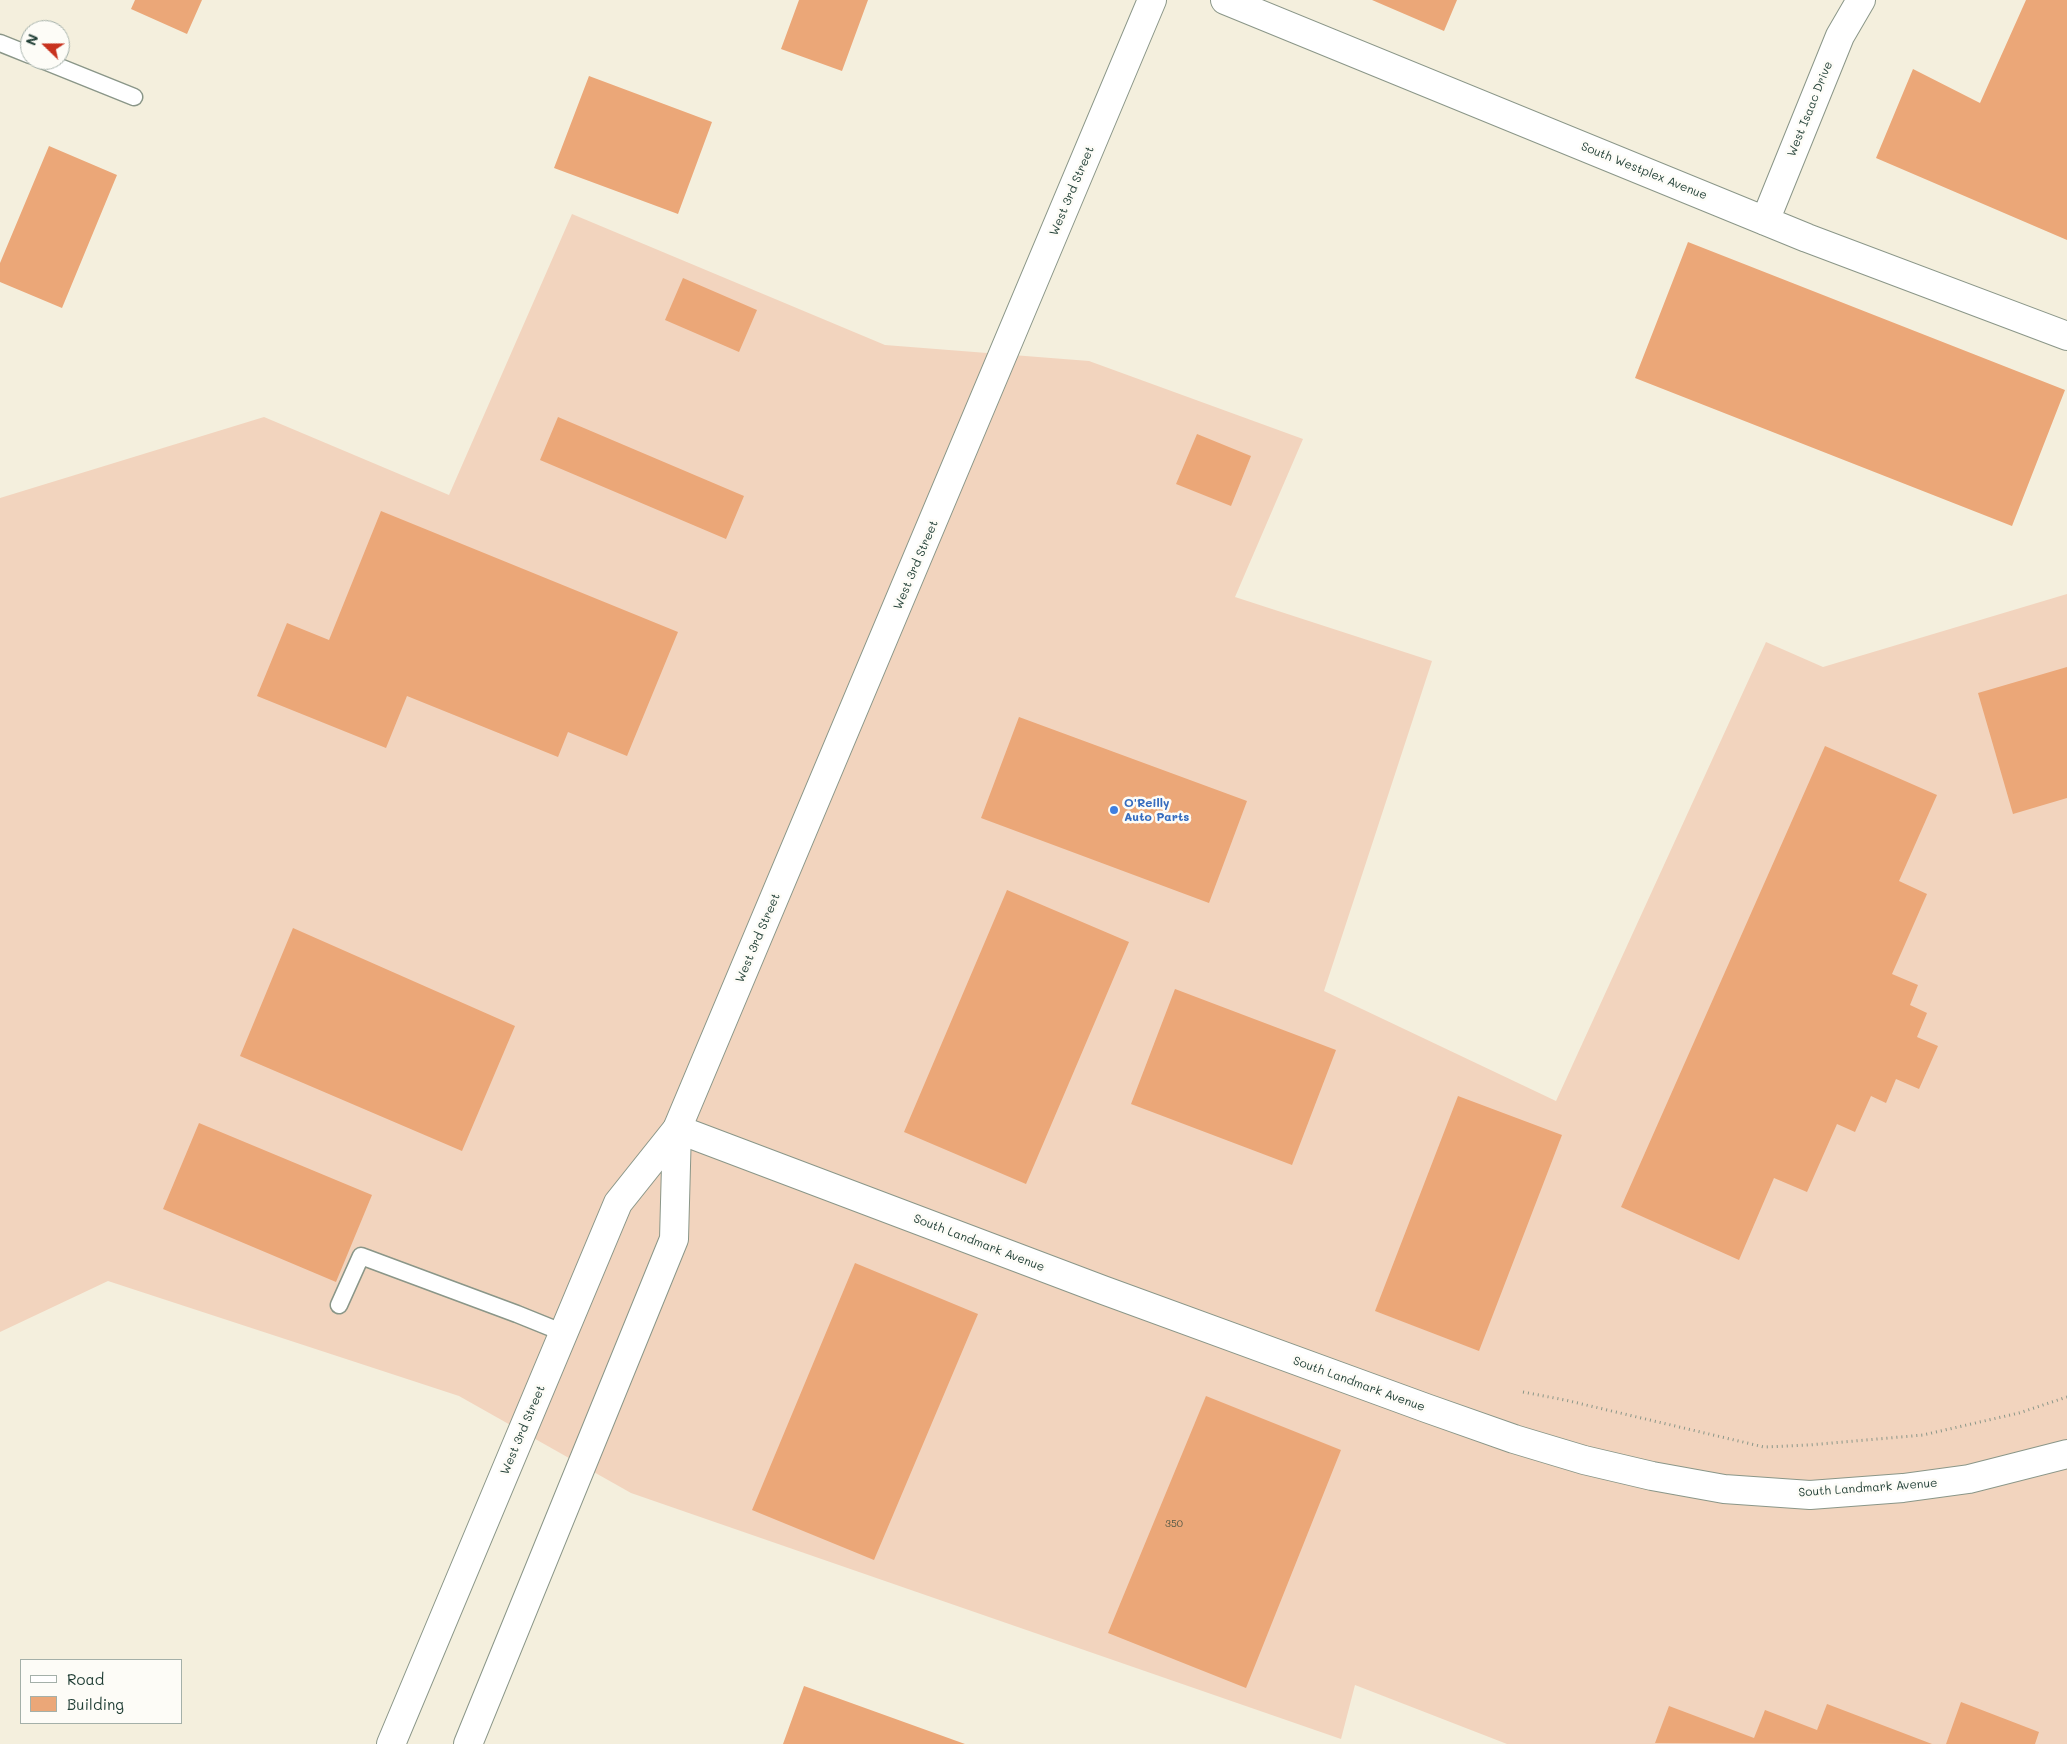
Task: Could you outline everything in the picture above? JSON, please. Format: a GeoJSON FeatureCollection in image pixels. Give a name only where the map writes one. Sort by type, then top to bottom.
{"type":"FeatureCollection","features":[{"type":"Feature","properties":{"kind":"street","name":"West 3rd Street"},"geometry":{"type":"LineString","coordinates":[[391,1744],[618,1203],[677,1128],[1152,0]]}},
{"type":"Feature","properties":{"kind":"street","name":"South Westplex Avenue"},"geometry":{"type":"LineString","coordinates":[[1224,0],[1765,220],[2067,336]]}},
{"type":"Feature","properties":{"kind":"street","name":"West Isaac Drive"},"geometry":{"type":"LineString","coordinates":[[1765,220],[1840,36],[1861,0]]}},
{"type":"Feature","properties":{"kind":"street","name":"West 3rd Street"},"geometry":{"type":"LineString","coordinates":[[468,1744],[674,1239],[677,1128]]}},
{"type":"Feature","properties":{"kind":"street","name":"South Landmark Avenue"},"geometry":{"type":"LineString","coordinates":[[677,1128],[1103,1290],[1426,1408],[1523,1442],[1584,1460],[1642,1474],[1724,1488],[1810,1495],[1903,1488],[1969,1479],[2067,1454]]}},
{"type":"Feature","properties":{"kind":"lane"},"geometry":{"type":"LineString","coordinates":[[0,43],[20,51]]}},
{"type":"Feature","properties":{"kind":"lane"},"geometry":{"type":"LineString","coordinates":[[67,70],[134,97]]}},
{"type":"Feature","properties":{"kind":"lane"},"geometry":{"type":"LineString","coordinates":[[339,1305],[361,1256],[564,1333]]}},
{"type":"Feature","properties":{"kind":"path"},"geometry":{"type":"LineString","coordinates":[[1523,1392],[1565,1400],[1764,1447],[1809,1445],[1923,1434],[2019,1413],[2067,1396]]}},
{"type":"Feature","properties":{"kind":"shaded area"},"geometry":{"type":"Polygon","coordinates":[[[572,214],[885,345],[1089,361],[1303,439],[1235,597],[1432,661],[1324,991],[1556,1101],[1766,642],[1823,667],[2067,594],[2067,1744],[1507,1744],[1355,1685],[1341,1739],[631,1493],[459,1396],[108,1281],[0,1332],[0,498],[264,417],[449,495],[572,214]]]}},
{"type":"Feature","properties":{"kind":"building"},"geometry":{"type":"Polygon","coordinates":[[[135,0],[202,0],[187,34],[131,9],[135,0]]]}},
{"type":"Feature","properties":{"kind":"building"},"geometry":{"type":"Polygon","coordinates":[[[799,0],[868,0],[842,71],[781,49],[799,0]]]}},
{"type":"Feature","properties":{"kind":"building"},"geometry":{"type":"Polygon","coordinates":[[[1372,0],[1457,0],[1444,31],[1372,0]]]}},
{"type":"Feature","properties":{"kind":"building"},"geometry":{"type":"Polygon","coordinates":[[[2026,0],[2067,0],[2067,240],[1876,158],[1913,69],[1980,103],[2026,0]]]}},
{"type":"Feature","properties":{"kind":"building"},"geometry":{"type":"Polygon","coordinates":[[[589,76],[712,122],[678,214],[554,168],[589,76]]]}},
{"type":"Feature","properties":{"kind":"building"},"geometry":{"type":"Polygon","coordinates":[[[49,146],[117,175],[62,308],[0,282],[0,263],[49,146]]]}},
{"type":"Feature","properties":{"kind":"building"},"geometry":{"type":"Polygon","coordinates":[[[1688,242],[2065,390],[2012,526],[1635,378],[1688,242]]]}},
{"type":"Feature","properties":{"kind":"building"},"geometry":{"type":"Polygon","coordinates":[[[683,278],[757,310],[739,352],[665,320],[683,278]]]}},
{"type":"Feature","properties":{"kind":"building"},"geometry":{"type":"Polygon","coordinates":[[[558,417],[744,496],[726,539],[540,460],[558,417]]]}},
{"type":"Feature","properties":{"kind":"building"},"geometry":{"type":"Polygon","coordinates":[[[1197,434],[1251,456],[1231,506],[1176,484],[1197,434]]]}},
{"type":"Feature","properties":{"kind":"building"},"geometry":{"type":"Polygon","coordinates":[[[381,511],[678,632],[627,756],[568,732],[558,757],[407,696],[386,748],[257,696],[287,623],[329,640],[381,511]]]}},
{"type":"Feature","properties":{"kind":"building"},"geometry":{"type":"Polygon","coordinates":[[[2067,667],[2067,798],[2013,814],[1978,693],[2067,667]]]}},
{"type":"Feature","properties":{"kind":"building","name":"O'Reilly Auto Parts"},"geometry":{"type":"Polygon","coordinates":[[[1019,717],[1247,801],[1209,903],[981,818],[1019,717]]]}},
{"type":"Feature","properties":{"kind":"building"},"geometry":{"type":"Polygon","coordinates":[[[1825,746],[1937,795],[1899,881],[1927,894],[1892,974],[1918,985],[1910,1005],[1927,1013],[1917,1037],[1938,1046],[1919,1089],[1896,1079],[1886,1103],[1871,1096],[1855,1132],[1837,1124],[1807,1192],[1774,1178],[1739,1260],[1621,1207],[1825,746]]]}},
{"type":"Feature","properties":{"kind":"building"},"geometry":{"type":"Polygon","coordinates":[[[1007,890],[1129,942],[1026,1184],[904,1132],[1007,890]]]}},
{"type":"Feature","properties":{"kind":"building"},"geometry":{"type":"Polygon","coordinates":[[[293,928],[515,1026],[462,1151],[240,1056],[293,928]]]}},
{"type":"Feature","properties":{"kind":"building"},"geometry":{"type":"Polygon","coordinates":[[[1175,989],[1336,1050],[1292,1165],[1131,1104],[1175,989]]]}},
{"type":"Feature","properties":{"kind":"building"},"geometry":{"type":"Polygon","coordinates":[[[1458,1096],[1562,1135],[1479,1351],[1375,1311],[1458,1096]]]}},
{"type":"Feature","properties":{"kind":"building"},"geometry":{"type":"Polygon","coordinates":[[[199,1123],[372,1195],[336,1282],[163,1209],[199,1123]]]}},
{"type":"Feature","properties":{"kind":"building"},"geometry":{"type":"Polygon","coordinates":[[[855,1263],[978,1314],[874,1560],[752,1510],[855,1263]]]}},
{"type":"Feature","properties":{"kind":"building"},"geometry":{"type":"Polygon","coordinates":[[[1206,1396],[1341,1450],[1246,1688],[1108,1633],[1206,1396]]]}},
{"type":"Feature","properties":{"kind":"building"},"geometry":{"type":"Polygon","coordinates":[[[804,1686],[965,1744],[783,1744],[804,1686]]]}},
{"type":"Feature","properties":{"kind":"building"},"geometry":{"type":"Polygon","coordinates":[[[1961,1702],[2039,1732],[2035,1744],[1946,1744],[1961,1702]]]}},
{"type":"Feature","properties":{"kind":"building"},"geometry":{"type":"Polygon","coordinates":[[[1827,1704],[1932,1744],[1655,1743],[1669,1706],[1754,1738],[1765,1710],[1817,1730],[1827,1704]]]}},
{"type":"Feature","properties":{"kind":"place","name":"O'Reilly Auto Parts"},"geometry":{"type":"Point","coordinates":[1114,810]}}]}
